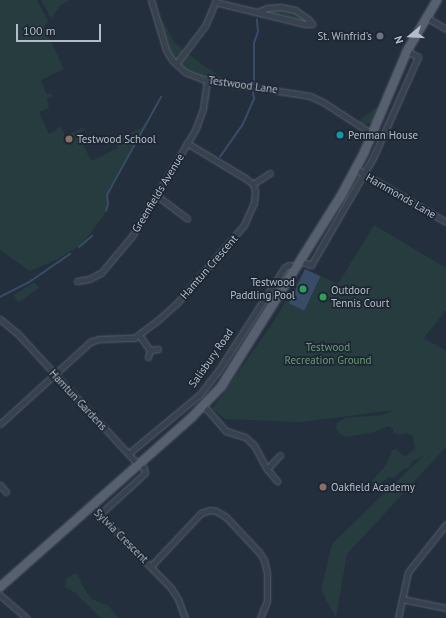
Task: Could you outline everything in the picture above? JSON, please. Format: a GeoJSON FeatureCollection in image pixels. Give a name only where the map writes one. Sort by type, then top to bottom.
{"type":"FeatureCollection","features":[{"type":"Feature","properties":{"kind":"main road","name":"Salisbury Road"},"geometry":{"type":"LineString","coordinates":[[0,587],[204,406],[230,374],[356,170],[407,51],[437,0]]}},
{"type":"Feature","properties":{"kind":"street","name":"Testwood Lane"},"geometry":{"type":"LineString","coordinates":[[151,0],[164,46],[176,64],[188,75],[207,80],[310,96],[323,102],[372,134]]}},
{"type":"Feature","properties":{"kind":"street"},"geometry":{"type":"LineString","coordinates":[[176,64],[205,26],[215,1],[257,12],[305,24],[312,24],[308,19],[295,10],[281,7],[267,8],[257,12]]}},
{"type":"Feature","properties":{"kind":"street"},"geometry":{"type":"LineString","coordinates":[[426,17],[446,29]]}},
{"type":"Feature","properties":{"kind":"street","name":"Salisbury Road"},"geometry":{"type":"LineString","coordinates":[[128,454],[200,394],[218,371],[284,268],[289,265],[311,265],[365,174],[418,57],[407,51]]}},
{"type":"Feature","properties":{"kind":"street","name":"Greenfields Avenue"},"geometry":{"type":"LineString","coordinates":[[77,281],[93,278],[104,270],[129,240],[187,143],[202,112],[207,80]]}},
{"type":"Feature","properties":{"kind":"street"},"geometry":{"type":"LineString","coordinates":[[187,143],[253,184],[270,173]]}},
{"type":"Feature","properties":{"kind":"street","name":"Hammonds Lane"},"geometry":{"type":"LineString","coordinates":[[356,170],[446,222]]}},
{"type":"Feature","properties":{"kind":"street","name":"Hamtun Crescent"},"geometry":{"type":"LineString","coordinates":[[0,424],[92,340],[103,338],[128,339],[139,335],[177,303],[244,225],[254,203],[255,189],[253,184]]}},
{"type":"Feature","properties":{"kind":"street"},"geometry":{"type":"LineString","coordinates":[[156,195],[187,218]]}},
{"type":"Feature","properties":{"kind":"street","name":"Hamtun Gardens"},"geometry":{"type":"LineString","coordinates":[[0,319],[18,334],[128,454],[139,464]]}},
{"type":"Feature","properties":{"kind":"street"},"geometry":{"type":"LineString","coordinates":[[139,335],[150,350]]}},
{"type":"Feature","properties":{"kind":"street"},"geometry":{"type":"LineString","coordinates":[[150,350],[158,349]]}},
{"type":"Feature","properties":{"kind":"street"},"geometry":{"type":"LineString","coordinates":[[148,357],[150,350]]}},
{"type":"Feature","properties":{"kind":"street"},"geometry":{"type":"LineString","coordinates":[[204,406],[226,431],[245,437],[254,445],[267,469],[277,481]]}},
{"type":"Feature","properties":{"kind":"street"},"geometry":{"type":"LineString","coordinates":[[267,469],[280,455]]}},
{"type":"Feature","properties":{"kind":"street"},"geometry":{"type":"LineString","coordinates":[[99,515],[145,474],[144,468],[139,464]]}},
{"type":"Feature","properties":{"kind":"street"},"geometry":{"type":"LineString","coordinates":[[0,485],[6,492]]}},
{"type":"Feature","properties":{"kind":"street","name":"Sylvia Crescent"},"geometry":{"type":"LineString","coordinates":[[91,506],[151,566],[174,592],[185,618]]}},
{"type":"Feature","properties":{"kind":"street","name":"Sylvia Crescent"},"geometry":{"type":"LineString","coordinates":[[151,566],[201,513],[210,510],[216,511],[226,516],[259,552],[264,560],[267,601],[260,618]]}},
{"type":"Feature","properties":{"kind":"street"},"geometry":{"type":"LineString","coordinates":[[398,618],[408,572],[446,524]]}},
{"type":"Feature","properties":{"kind":"street"},"geometry":{"type":"LineString","coordinates":[[0,595],[26,618]]}},
{"type":"Feature","properties":{"kind":"street"},"geometry":{"type":"LineString","coordinates":[[402,598],[446,608]]}},
{"type":"Feature","properties":{"kind":"green space"},"geometry":{"type":"Polygon","coordinates":[[[0,0],[37,0],[48,21],[44,27],[64,69],[41,80],[47,95],[51,93],[53,96],[47,99],[49,108],[39,112],[49,134],[61,126],[65,136],[84,127],[85,130],[78,133],[91,161],[118,148],[115,140],[141,128],[151,115],[107,194],[108,204],[104,215],[86,239],[77,247],[58,259],[30,271],[0,250],[0,0]]]}},
{"type":"Feature","properties":{"kind":"green space"},"geometry":{"type":"Polygon","coordinates":[[[41,0],[70,0],[61,5],[51,18],[41,0]]]}},
{"type":"Feature","properties":{"kind":"green space"},"geometry":{"type":"Polygon","coordinates":[[[276,8],[293,10],[306,21],[265,11],[276,8]]]}},
{"type":"Feature","properties":{"kind":"green space"},"geometry":{"type":"Polygon","coordinates":[[[161,22],[164,22],[174,42],[184,50],[177,59],[175,59],[170,51],[161,22]]]}},
{"type":"Feature","properties":{"kind":"green space"},"geometry":{"type":"Polygon","coordinates":[[[188,53],[227,81],[201,77],[185,69],[180,63],[188,53]]]}},
{"type":"Feature","properties":{"kind":"green space"},"geometry":{"type":"Polygon","coordinates":[[[377,107],[378,109],[373,122],[365,125],[359,123],[362,118],[377,107]]]}},
{"type":"Feature","properties":{"kind":"green space","name":"Testwood Recreation Ground"},"geometry":{"type":"Polygon","coordinates":[[[374,225],[446,268],[446,310],[424,338],[446,351],[446,447],[347,554],[336,618],[321,590],[332,544],[423,456],[413,461],[409,467],[403,469],[394,478],[389,477],[375,487],[372,481],[386,465],[392,450],[397,449],[404,457],[415,449],[413,436],[406,433],[399,435],[393,433],[393,428],[389,426],[374,432],[346,437],[339,433],[336,428],[337,423],[345,418],[383,415],[394,410],[301,422],[225,419],[212,409],[272,324],[305,269],[338,284],[374,225]]]}},
{"type":"Feature","properties":{"kind":"green space"},"geometry":{"type":"Polygon","coordinates":[[[34,282],[39,288],[18,303],[14,295],[34,282]]]}},
{"type":"Feature","properties":{"kind":"green space"},"geometry":{"type":"Polygon","coordinates":[[[75,573],[78,575],[85,590],[92,599],[109,606],[118,618],[101,618],[74,592],[65,587],[67,578],[75,573]]]}},
{"type":"Feature","properties":{"kind":"water","name":"Testwood Paddling Pool"},"geometry":{"type":"Polygon","coordinates":[[[305,269],[320,276],[304,311],[289,303],[305,269]]]}},
{"type":"Feature","properties":{"kind":"waterway"},"geometry":{"type":"LineString","coordinates":[[254,84],[254,43],[258,32],[257,20]]}},
{"type":"Feature","properties":{"kind":"waterway"},"geometry":{"type":"LineString","coordinates":[[220,157],[242,126],[254,99],[253,93]]}},
{"type":"Feature","properties":{"kind":"waterway"},"geometry":{"type":"LineString","coordinates":[[106,211],[108,204],[107,195],[161,97]]}},
{"type":"Feature","properties":{"kind":"waterway"},"geometry":{"type":"LineString","coordinates":[[79,247],[92,236]]}},
{"type":"Feature","properties":{"kind":"waterway"},"geometry":{"type":"LineString","coordinates":[[0,297],[28,283],[70,254]]}},
{"type":"Feature","properties":{"kind":"place","name":"St. Winfrid's"},"geometry":{"type":"Point","coordinates":[380,36]}},
{"type":"Feature","properties":{"kind":"place","name":"Penman House"},"geometry":{"type":"Point","coordinates":[340,135]}},
{"type":"Feature","properties":{"kind":"place","name":"Testwood School"},"geometry":{"type":"Point","coordinates":[69,139]}},
{"type":"Feature","properties":{"kind":"place","name":"Testwood Paddling Pool"},"geometry":{"type":"Point","coordinates":[303,289]}},
{"type":"Feature","properties":{"kind":"place","name":"Outdoor Tennis Court"},"geometry":{"type":"Point","coordinates":[323,297]}},
{"type":"Feature","properties":{"kind":"place","name":"Oakfield Academy"},"geometry":{"type":"Point","coordinates":[323,487]}}]}
